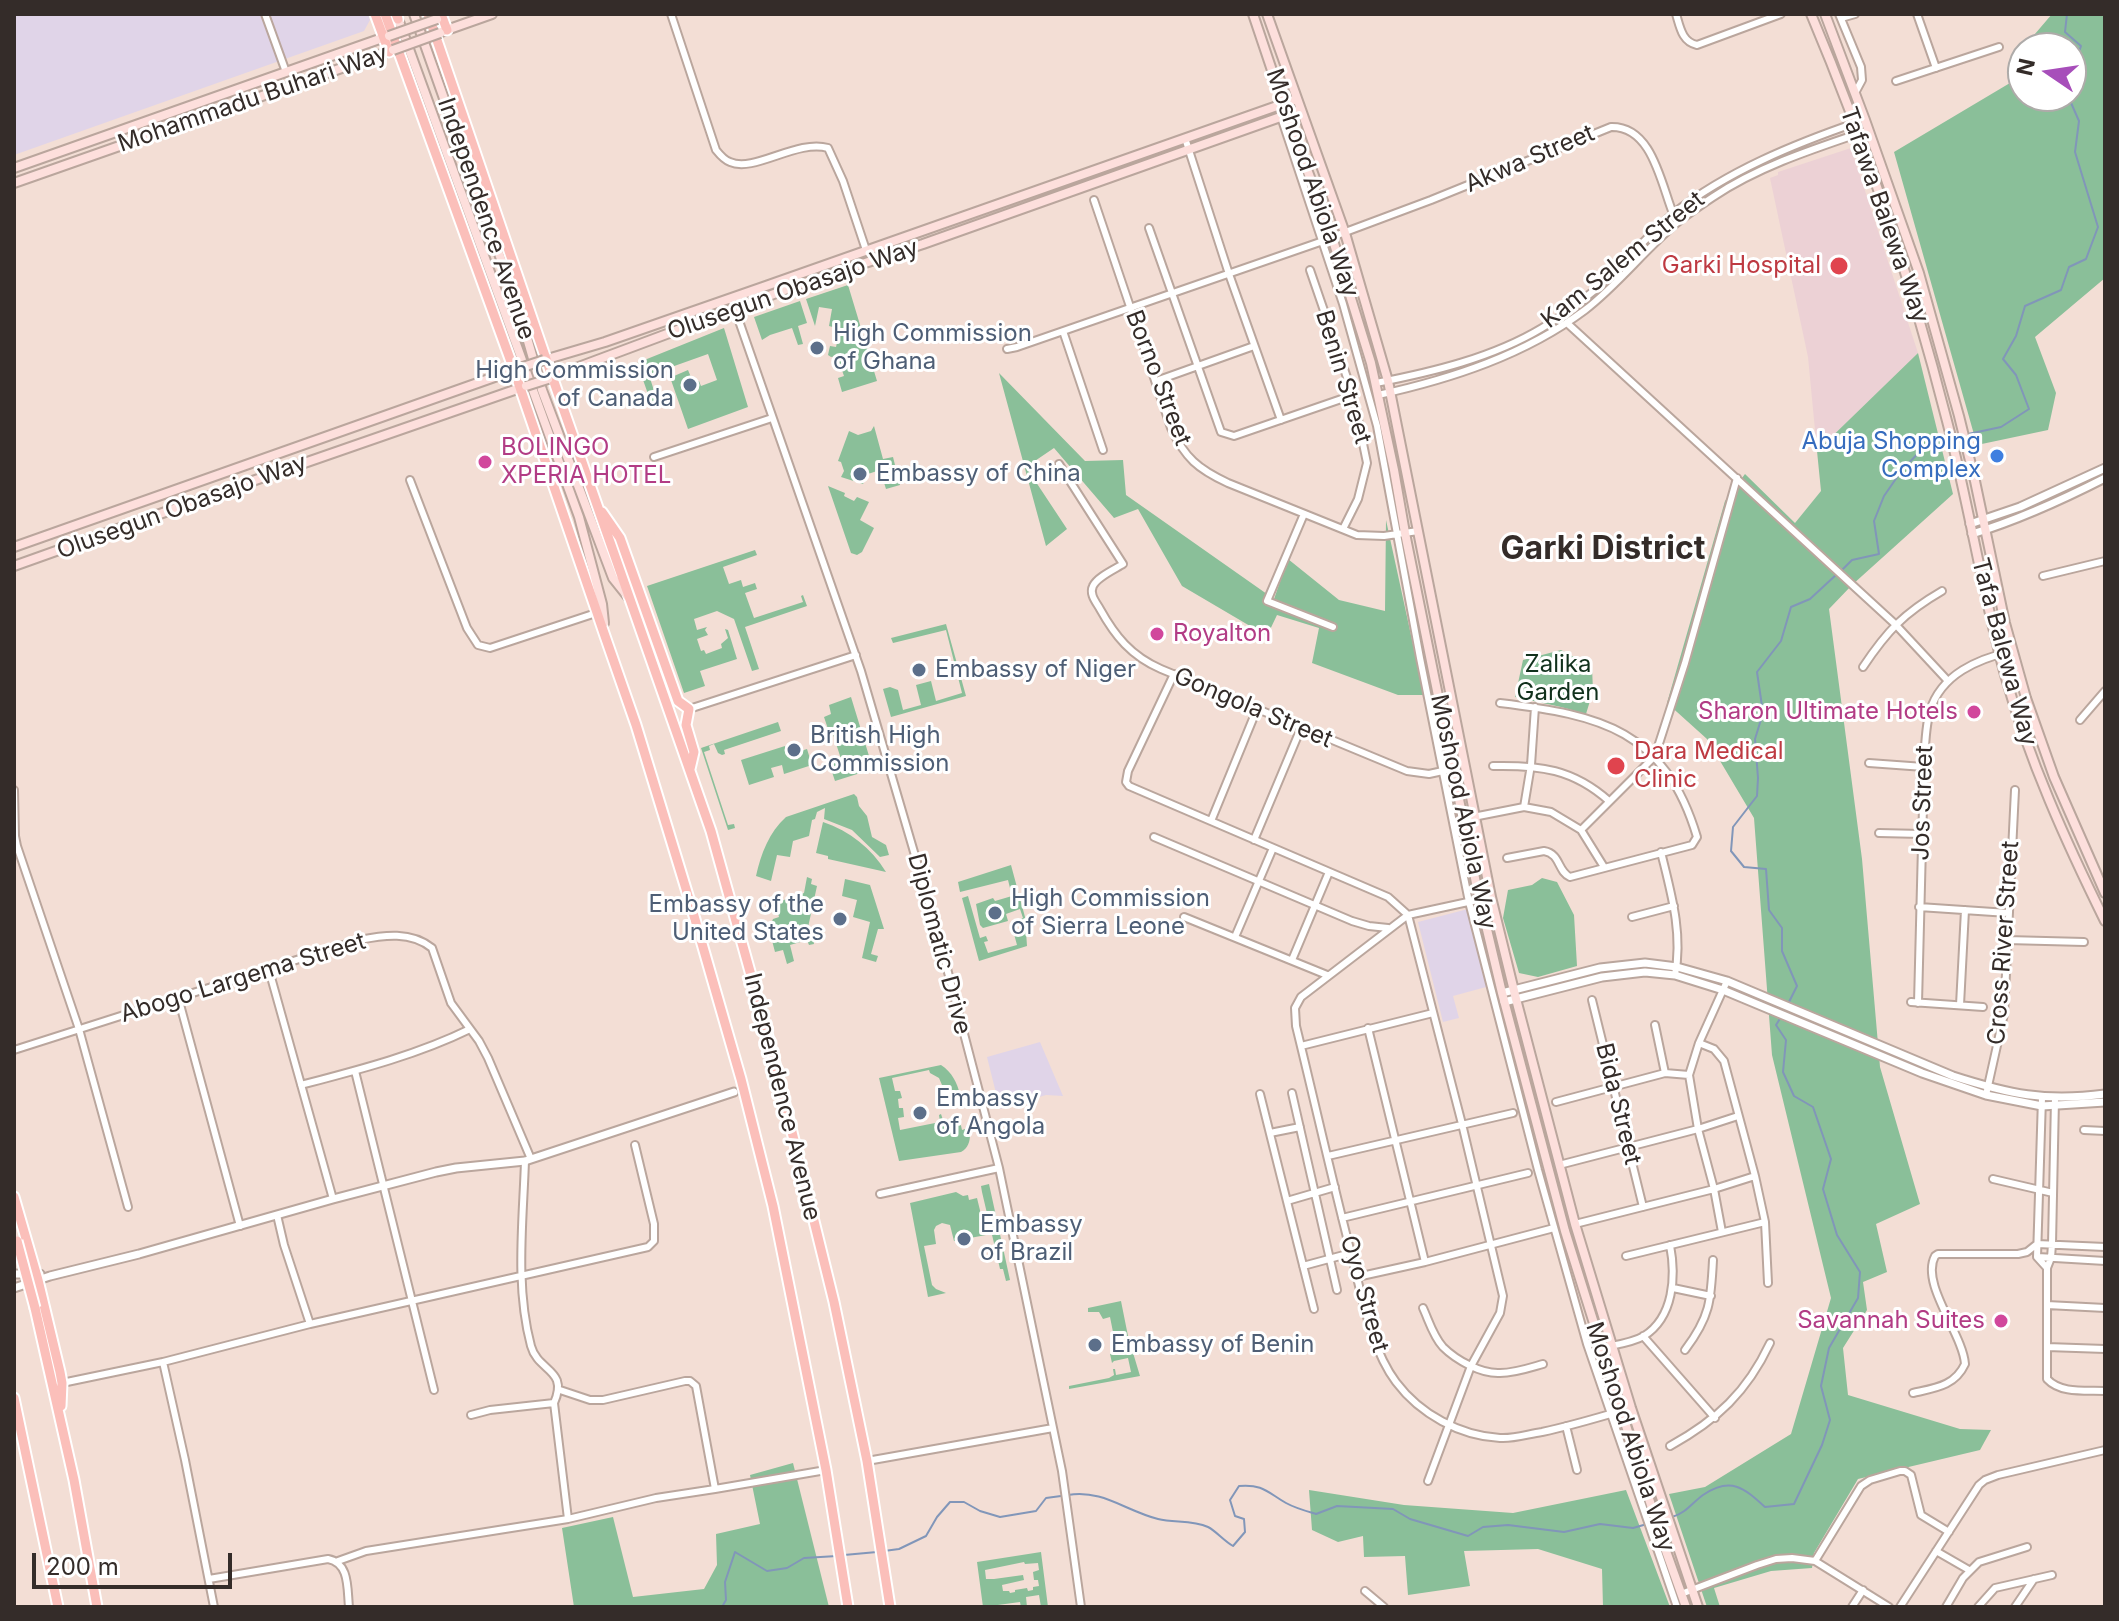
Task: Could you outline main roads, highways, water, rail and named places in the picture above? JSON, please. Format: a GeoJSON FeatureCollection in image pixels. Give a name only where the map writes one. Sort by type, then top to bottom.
{"type":"FeatureCollection","features":[{"type":"Feature","properties":{"kind":"main road"},"geometry":{"type":"LineString","coordinates":[[375,14],[391,51]]}},
{"type":"Feature","properties":{"kind":"main road","name":"Independence Avenue"},"geometry":{"type":"LineString","coordinates":[[414,14],[519,310],[547,404],[613,578],[630,599]]}},
{"type":"Feature","properties":{"kind":"main road","name":"Mohammadu Buhari Way"},"geometry":{"type":"LineString","coordinates":[[14,183],[492,14]]}},
{"type":"Feature","properties":{"kind":"main road","name":"Moshood Abiola Way"},"geometry":{"type":"LineString","coordinates":[[1253,14],[1283,103],[1284,116],[1356,311],[1376,383],[1448,770],[1463,819],[1480,900],[1484,940],[1503,997],[1549,1176],[1601,1348],[1686,1607]]}},
{"type":"Feature","properties":{"kind":"main road","name":"Moshood Abiola Way"},"geometry":{"type":"LineString","coordinates":[[1267,14],[1345,233],[1388,381],[1491,897],[1515,994],[1575,1224],[1631,1408],[1698,1607]]}},
{"type":"Feature","properties":{"kind":"main road","name":"Tafawa Balewa Way"},"geometry":{"type":"LineString","coordinates":[[1811,14],[1854,123],[1900,259],[1947,420]]}},
{"type":"Feature","properties":{"kind":"main road","name":"Tafawa Balewa Way"},"geometry":{"type":"LineString","coordinates":[[1825,14],[1919,273],[1959,416]]}},
{"type":"Feature","properties":{"kind":"main road"},"geometry":{"type":"LineString","coordinates":[[440,15],[444,31]]}},
{"type":"Feature","properties":{"kind":"main road","name":"Mohammadu Buhari Way"},"geometry":{"type":"LineString","coordinates":[[14,168],[386,37],[440,15]]}},
{"type":"Feature","properties":{"kind":"main road","name":"Independence Avenue"},"geometry":{"type":"LineString","coordinates":[[440,15],[551,378],[711,831],[772,1051],[834,1302],[867,1461],[890,1607]]}},
{"type":"Feature","properties":{"kind":"main road","name":"Independence Avenue"},"geometry":{"type":"LineString","coordinates":[[393,16],[449,186],[517,369],[596,613],[636,725],[741,1079],[773,1206],[826,1470],[848,1607]]}},
{"type":"Feature","properties":{"kind":"main road","name":"Independence Avenue"},"geometry":{"type":"LineString","coordinates":[[393,16],[454,171],[579,517],[602,604],[605,636]]}},
{"type":"Feature","properties":{"kind":"main road","name":"Olusegun Obasajo Way"},"geometry":{"type":"LineString","coordinates":[[14,547],[545,359],[605,342],[1297,99]]}},
{"type":"Feature","properties":{"kind":"main road","name":"Olusegun Obasajo Way"},"geometry":{"type":"LineString","coordinates":[[14,566],[1300,110]]}},
{"type":"Feature","properties":{"kind":"main road"},"geometry":{"type":"LineString","coordinates":[[165,115],[169,128]]}},
{"type":"Feature","properties":{"kind":"main road"},"geometry":{"type":"LineString","coordinates":[[821,266],[824,277]]}},
{"type":"Feature","properties":{"kind":"main road"},"geometry":{"type":"LineString","coordinates":[[605,342],[610,355]]}},
{"type":"Feature","properties":{"kind":"main road","name":"Tafa Balewa Way"},"geometry":{"type":"LineString","coordinates":[[1959,416],[2012,651],[2026,698],[2073,824],[2105,893]]}},
{"type":"Feature","properties":{"kind":"main road","name":"Tafa Balewa Way"},"geometry":{"type":"LineString","coordinates":[[1947,420],[2014,704],[2061,827],[2105,921]]}},
{"type":"Feature","properties":{"kind":"main road"},"geometry":{"type":"LineString","coordinates":[[597,506],[620,538],[678,701],[689,709],[686,725],[694,752],[690,769]]}},
{"type":"Feature","properties":{"kind":"main road"},"geometry":{"type":"LineString","coordinates":[[14,1197],[62,1383],[60,1417]]}},
{"type":"Feature","properties":{"kind":"main road"},"geometry":{"type":"LineString","coordinates":[[16,1236],[74,1480],[97,1607]]}},
{"type":"Feature","properties":{"kind":"main road"},"geometry":{"type":"LineString","coordinates":[[14,1398],[58,1607]]}},
{"type":"Feature","properties":{"kind":"main road"},"geometry":{"type":"LineString","coordinates":[[14,1428],[30,1468]]}},
{"type":"Feature","properties":{"kind":"waterway"},"geometry":{"type":"LineString","coordinates":[[2065,32],[2067,14]]}},
{"type":"Feature","properties":{"kind":"waterway"},"geometry":{"type":"LineString","coordinates":[[1968,434],[2001,427],[2029,409],[2016,375],[2003,359],[2016,336],[2025,306],[2061,290],[2069,267],[2086,259],[2098,227],[2075,152],[2079,121],[2075,112]]}},
{"type":"Feature","properties":{"kind":"waterway"},"geometry":{"type":"LineString","coordinates":[[1842,570],[1852,560],[1879,554],[1874,521],[1884,496],[1902,470],[1928,443],[1950,438]]}},
{"type":"Feature","properties":{"kind":"waterway"},"geometry":{"type":"LineString","coordinates":[[1784,1012],[1797,986],[1782,951],[1782,928],[1769,910],[1766,869],[1744,867],[1731,851],[1733,827],[1757,796],[1755,739],[1763,713],[1757,672],[1781,641],[1791,607],[1810,599],[1837,574]]}},
{"type":"Feature","properties":{"kind":"waterway"},"geometry":{"type":"LineString","coordinates":[[1672,1517],[1713,1489],[1729,1485],[1744,1490],[1765,1507],[1794,1504],[1822,1445],[1830,1420],[1821,1386],[1829,1348],[1858,1298],[1860,1272],[1837,1235],[1823,1189],[1831,1159],[1813,1107],[1794,1096],[1783,1072],[1786,1040],[1776,1025],[1781,1017]]}},
{"type":"Feature","properties":{"kind":"waterway"},"geometry":{"type":"LineString","coordinates":[[1068,1495],[1092,1495],[1158,1519],[1202,1525],[1233,1546],[1245,1532],[1244,1519],[1235,1516],[1230,1500],[1239,1486],[1259,1488],[1289,1505],[1316,1514],[1337,1506],[1393,1509],[1410,1519],[1468,1536],[1483,1527],[1508,1525],[1564,1532],[1600,1524],[1633,1528],[1654,1522]]}},
{"type":"Feature","properties":{"kind":"waterway"},"geometry":{"type":"LineString","coordinates":[[884,1551],[899,1549],[926,1536],[950,1502],[964,1502],[1000,1517],[1036,1511],[1046,1498],[1061,1496]]}},
{"type":"Feature","properties":{"kind":"waterway"},"geometry":{"type":"LineString","coordinates":[[722,1607],[726,1600],[725,1582],[735,1552],[767,1571],[787,1568],[804,1558],[837,1556]]}},
{"type":"Feature","properties":{"kind":"waterway"},"geometry":{"type":"LineString","coordinates":[[844,1555],[877,1552]]}},
{"type":"Feature","properties":{"kind":"place","name":"Garki Hospital"},"geometry":{"type":"Point","coordinates":[1839,266]}},
{"type":"Feature","properties":{"kind":"place","name":"High Commission of Ghana"},"geometry":{"type":"Point","coordinates":[817,348]}},
{"type":"Feature","properties":{"kind":"place","name":"High Commission of Canada"},"geometry":{"type":"Point","coordinates":[690,385]}},
{"type":"Feature","properties":{"kind":"place","name":"Abuja Shopping Complex"},"geometry":{"type":"Point","coordinates":[1997,456]}},
{"type":"Feature","properties":{"kind":"place","name":"BOLINGO XPERIA HOTEL"},"geometry":{"type":"Point","coordinates":[485,462]}},
{"type":"Feature","properties":{"kind":"place","name":"Embassy of China"},"geometry":{"type":"Point","coordinates":[860,474]}},
{"type":"Feature","properties":{"kind":"place","name":"Royalton"},"geometry":{"type":"Point","coordinates":[1157,634]}},
{"type":"Feature","properties":{"kind":"place","name":"Embassy of Niger"},"geometry":{"type":"Point","coordinates":[919,670]}},
{"type":"Feature","properties":{"kind":"place","name":"Sharon Ultimate Hotels"},"geometry":{"type":"Point","coordinates":[1974,712]}},
{"type":"Feature","properties":{"kind":"place","name":"British High Commission"},"geometry":{"type":"Point","coordinates":[794,750]}},
{"type":"Feature","properties":{"kind":"place","name":"Dara Medical Clinic"},"geometry":{"type":"Point","coordinates":[1616,766]}},
{"type":"Feature","properties":{"kind":"place","name":"High Commission of Sierra Leone"},"geometry":{"type":"Point","coordinates":[995,913]}},
{"type":"Feature","properties":{"kind":"place","name":"Embassy of the United States"},"geometry":{"type":"Point","coordinates":[840,919]}},
{"type":"Feature","properties":{"kind":"place","name":"Embassy of Angola"},"geometry":{"type":"Point","coordinates":[920,1113]}},
{"type":"Feature","properties":{"kind":"place","name":"Embassy of Brazil"},"geometry":{"type":"Point","coordinates":[964,1239]}},
{"type":"Feature","properties":{"kind":"place","name":"Savannah Suites"},"geometry":{"type":"Point","coordinates":[2001,1321]}},
{"type":"Feature","properties":{"kind":"place","name":"Embassy of Benin"},"geometry":{"type":"Point","coordinates":[1095,1345]}},
{"type":"Feature","properties":{"kind":"district","name":"Garki District"},"geometry":{"type":"Point","coordinates":[1603,549]}},
{"type":"Feature","properties":{"kind":"park label","name":"Zalika Garden"},"geometry":{"type":"Point","coordinates":[1558,679]}}]}
